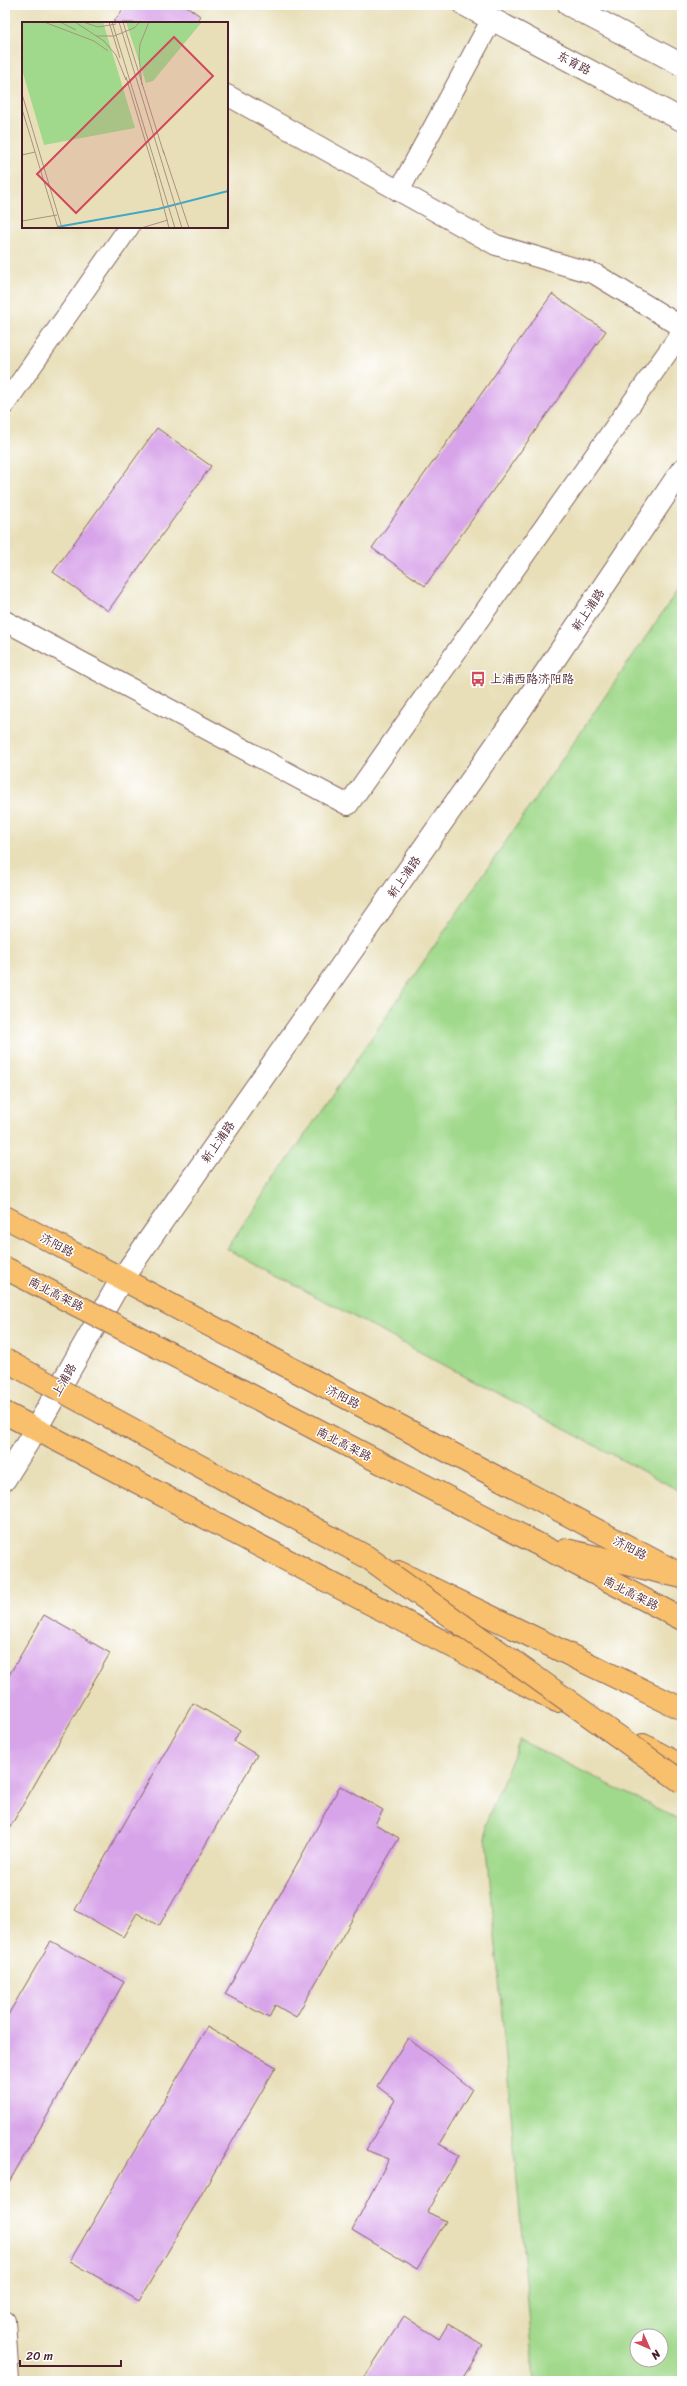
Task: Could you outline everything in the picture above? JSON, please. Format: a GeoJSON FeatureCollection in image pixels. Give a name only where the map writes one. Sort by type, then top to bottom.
{"type":"FeatureCollection","features":[{"type":"Feature","properties":{"kind":"main road","name":"济阳路"},"geometry":{"type":"LineString","coordinates":[[5,1217],[121,1280],[682,1576]]}},
{"type":"Feature","properties":{"kind":"main road","name":"南北高架路"},"geometry":{"type":"LineString","coordinates":[[5,1268],[682,1619]]}},
{"type":"Feature","properties":{"kind":"main road"},"geometry":{"type":"LineString","coordinates":[[5,1360],[367,1557],[682,1709]]}},
{"type":"Feature","properties":{"kind":"main road"},"geometry":{"type":"LineString","coordinates":[[5,1413],[682,1766]]}},
{"type":"Feature","properties":{"kind":"main road"},"geometry":{"type":"LineString","coordinates":[[534,1542],[682,1576]]}},
{"type":"Feature","properties":{"kind":"main road"},"geometry":{"type":"LineString","coordinates":[[367,1557],[682,1782]]}},
{"type":"Feature","properties":{"kind":"street","name":"东育路"},"geometry":{"type":"LineString","coordinates":[[465,5],[682,120]]}},
{"type":"Feature","properties":{"kind":"street"},"geometry":{"type":"LineString","coordinates":[[569,5],[682,65]]}},
{"type":"Feature","properties":{"kind":"street","name":"新上浦路"},"geometry":{"type":"LineString","coordinates":[[121,1280],[513,721],[682,470]]}},
{"type":"Feature","properties":{"kind":"street","name":"上浦路"},"geometry":{"type":"LineString","coordinates":[[5,1479],[36,1429],[121,1280]]}},
{"type":"Feature","properties":{"kind":"lane"},"geometry":{"type":"LineString","coordinates":[[399,191],[492,19]]}},
{"type":"Feature","properties":{"kind":"lane"},"geometry":{"type":"LineString","coordinates":[[228,95],[496,245],[595,274],[682,327]]}},
{"type":"Feature","properties":{"kind":"lane"},"geometry":{"type":"LineString","coordinates":[[5,404],[128,228]]}},
{"type":"Feature","properties":{"kind":"lane"},"geometry":{"type":"LineString","coordinates":[[5,621],[348,805],[682,332]]}},
{"type":"Feature","properties":{"kind":"lane"},"geometry":{"type":"LineString","coordinates":[[5,2321],[9,2381]]}},
{"type":"Feature","properties":{"kind":"green space"},"geometry":{"type":"Polygon","coordinates":[[[682,584],[682,1492],[227,1249],[682,584]]]}},
{"type":"Feature","properties":{"kind":"green space"},"geometry":{"type":"Polygon","coordinates":[[[520,1740],[682,1821],[682,2381],[535,2381],[485,1825],[520,1740]]]}},
{"type":"Feature","properties":{"kind":"building"},"geometry":{"type":"Polygon","coordinates":[[[126,5],[185,5],[200,16],[196,22],[114,22],[126,5]]]}},
{"type":"Feature","properties":{"kind":"building"},"geometry":{"type":"Polygon","coordinates":[[[552,294],[606,331],[425,586],[372,548],[552,294]]]}},
{"type":"Feature","properties":{"kind":"building"},"geometry":{"type":"Polygon","coordinates":[[[157,428],[211,466],[108,611],[53,572],[157,428]]]}},
{"type":"Feature","properties":{"kind":"building"},"geometry":{"type":"Polygon","coordinates":[[[44,1615],[110,1653],[5,1836],[5,1682],[44,1615]]]}},
{"type":"Feature","properties":{"kind":"building"},"geometry":{"type":"Polygon","coordinates":[[[193,1703],[240,1730],[234,1741],[257,1755],[159,1926],[137,1913],[123,1937],[75,1910],[193,1703]]]}},
{"type":"Feature","properties":{"kind":"building"},"geometry":{"type":"Polygon","coordinates":[[[340,1786],[383,1810],[375,1824],[399,1838],[296,2017],[275,2005],[269,2018],[225,1994],[340,1786]]]}},
{"type":"Feature","properties":{"kind":"building"},"geometry":{"type":"Polygon","coordinates":[[[51,1941],[124,1982],[5,2189],[5,2020],[51,1941]]]}},
{"type":"Feature","properties":{"kind":"building"},"geometry":{"type":"Polygon","coordinates":[[[207,2027],[276,2067],[139,2301],[70,2261],[207,2027]]]}},
{"type":"Feature","properties":{"kind":"building"},"geometry":{"type":"Polygon","coordinates":[[[408,2038],[472,2089],[439,2144],[459,2155],[427,2212],[446,2221],[417,2269],[352,2230],[389,2159],[366,2150],[395,2100],[377,2086],[408,2038]]]}},
{"type":"Feature","properties":{"kind":"building"},"geometry":{"type":"Polygon","coordinates":[[[404,2316],[439,2339],[448,2324],[483,2345],[461,2381],[362,2381],[404,2316]]]}},
{"type":"Feature","properties":{"kind":"place","name":"上浦西路济阳路"},"geometry":{"type":"Point","coordinates":[478,679]}}]}
